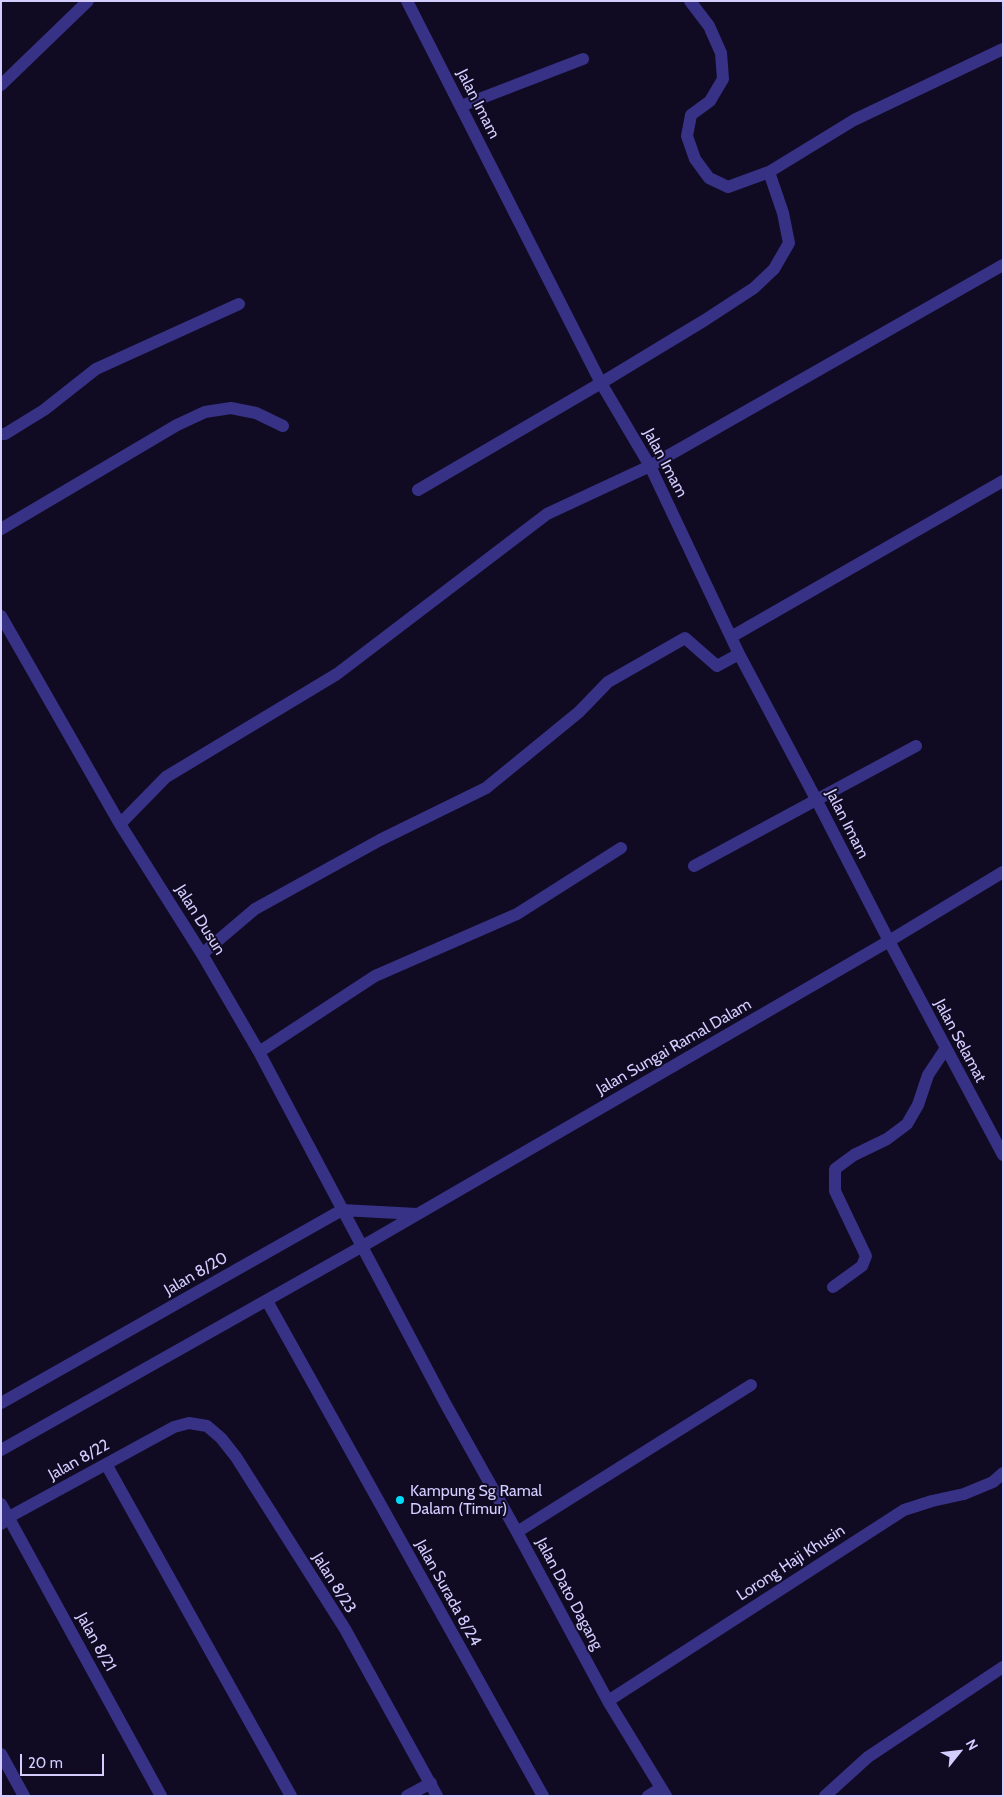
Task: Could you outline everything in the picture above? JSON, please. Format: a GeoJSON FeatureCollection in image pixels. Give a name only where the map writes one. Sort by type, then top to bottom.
{"type":"FeatureCollection","features":[{"type":"Feature","properties":{"kind":"street"},"geometry":{"type":"LineString","coordinates":[[1,86],[88,1]]}},
{"type":"Feature","properties":{"kind":"street","name":"Jalan Imam"},"geometry":{"type":"LineString","coordinates":[[407,1],[601,383],[650,466],[730,637],[889,941]]}},
{"type":"Feature","properties":{"kind":"street"},"geometry":{"type":"LineString","coordinates":[[690,1],[709,26],[721,53],[723,79],[710,101],[691,116],[686,136],[695,159],[710,178],[728,187],[769,172],[854,120],[1003,49]]}},
{"type":"Feature","properties":{"kind":"street"},"geometry":{"type":"LineString","coordinates":[[461,106],[583,59]]}},
{"type":"Feature","properties":{"kind":"street"},"geometry":{"type":"LineString","coordinates":[[418,490],[601,383],[754,288],[774,269],[789,243],[783,214],[769,172]]}},
{"type":"Feature","properties":{"kind":"street"},"geometry":{"type":"LineString","coordinates":[[120,824],[166,777],[337,674],[548,514],[650,466],[1003,265]]}},
{"type":"Feature","properties":{"kind":"street"},"geometry":{"type":"LineString","coordinates":[[1,434],[5,434],[44,410],[96,369],[239,304]]}},
{"type":"Feature","properties":{"kind":"street"},"geometry":{"type":"LineString","coordinates":[[1,529],[176,425],[205,412],[231,408],[256,413],[283,426]]}},
{"type":"Feature","properties":{"kind":"street"},"geometry":{"type":"LineString","coordinates":[[730,637],[1003,481]]}},
{"type":"Feature","properties":{"kind":"street","name":"Jalan Dusun"},"geometry":{"type":"LineString","coordinates":[[1,616],[120,824],[202,954],[260,1052],[361,1247]]}},
{"type":"Feature","properties":{"kind":"street"},"geometry":{"type":"LineString","coordinates":[[202,954],[255,909],[380,840],[486,788],[579,712],[608,682],[685,638],[717,666],[739,654]]}},
{"type":"Feature","properties":{"kind":"street"},"geometry":{"type":"LineString","coordinates":[[694,866],[916,746]]}},
{"type":"Feature","properties":{"kind":"street"},"geometry":{"type":"LineString","coordinates":[[260,1052],[375,976],[517,914],[620,848]]}},
{"type":"Feature","properties":{"kind":"street","name":"Jalan Sungai Ramal Dalam"},"geometry":{"type":"LineString","coordinates":[[361,1247],[889,941],[1003,872]]}},
{"type":"Feature","properties":{"kind":"street","name":"Jalan Selamat"},"geometry":{"type":"LineString","coordinates":[[889,941],[1003,1155]]}},
{"type":"Feature","properties":{"kind":"street"},"geometry":{"type":"LineString","coordinates":[[833,1287],[862,1266],[866,1256],[835,1191],[835,1169],[854,1155],[888,1139],[907,1124],[918,1105],[928,1075],[946,1048]]}},
{"type":"Feature","properties":{"kind":"street"},"geometry":{"type":"LineString","coordinates":[[342,1210],[418,1214]]}},
{"type":"Feature","properties":{"kind":"street","name":"Jalan 8/20"},"geometry":{"type":"LineString","coordinates":[[1,1404],[342,1210]]}},
{"type":"Feature","properties":{"kind":"street"},"geometry":{"type":"LineString","coordinates":[[1,1450],[361,1247]]}},
{"type":"Feature","properties":{"kind":"street","name":"Jalan Dato Dagang"},"geometry":{"type":"LineString","coordinates":[[361,1247],[608,1701],[663,1792]]}},
{"type":"Feature","properties":{"kind":"street","name":"Jalan Surada 8/24"},"geometry":{"type":"LineString","coordinates":[[267,1301],[543,1796]]}},
{"type":"Feature","properties":{"kind":"street"},"geometry":{"type":"LineString","coordinates":[[517,1532],[751,1385]]}},
{"type":"Feature","properties":{"kind":"street","name":"Jalan 8/23"},"geometry":{"type":"LineString","coordinates":[[174,1427],[190,1423],[207,1426],[221,1438],[236,1458],[345,1629],[437,1796]]}},
{"type":"Feature","properties":{"kind":"street","name":"Jalan 8/22"},"geometry":{"type":"LineString","coordinates":[[5,1520],[174,1427]]}},
{"type":"Feature","properties":{"kind":"street"},"geometry":{"type":"LineString","coordinates":[[106,1464],[291,1796]]}},
{"type":"Feature","properties":{"kind":"street","name":"Lorong Haji Khusin"},"geometry":{"type":"LineString","coordinates":[[608,1701],[904,1510],[932,1500],[964,1494],[993,1482],[1003,1473]]}},
{"type":"Feature","properties":{"kind":"street","name":"Jalan 8/21"},"geometry":{"type":"LineString","coordinates":[[1,1504],[5,1520],[161,1796]]}},
{"type":"Feature","properties":{"kind":"street"},"geometry":{"type":"LineString","coordinates":[[825,1796],[868,1757],[1003,1667]]}},
{"type":"Feature","properties":{"kind":"street"},"geometry":{"type":"LineString","coordinates":[[1,1754],[24,1796]]}},
{"type":"Feature","properties":{"kind":"street"},"geometry":{"type":"LineString","coordinates":[[407,1796],[431,1783]]}},
{"type":"Feature","properties":{"kind":"street"},"geometry":{"type":"LineString","coordinates":[[648,1796],[663,1792]]}},
{"type":"Feature","properties":{"kind":"place","name":"Kampung Sg Ramal Dalam (Timur)"},"geometry":{"type":"Point","coordinates":[400,1500]}}]}
